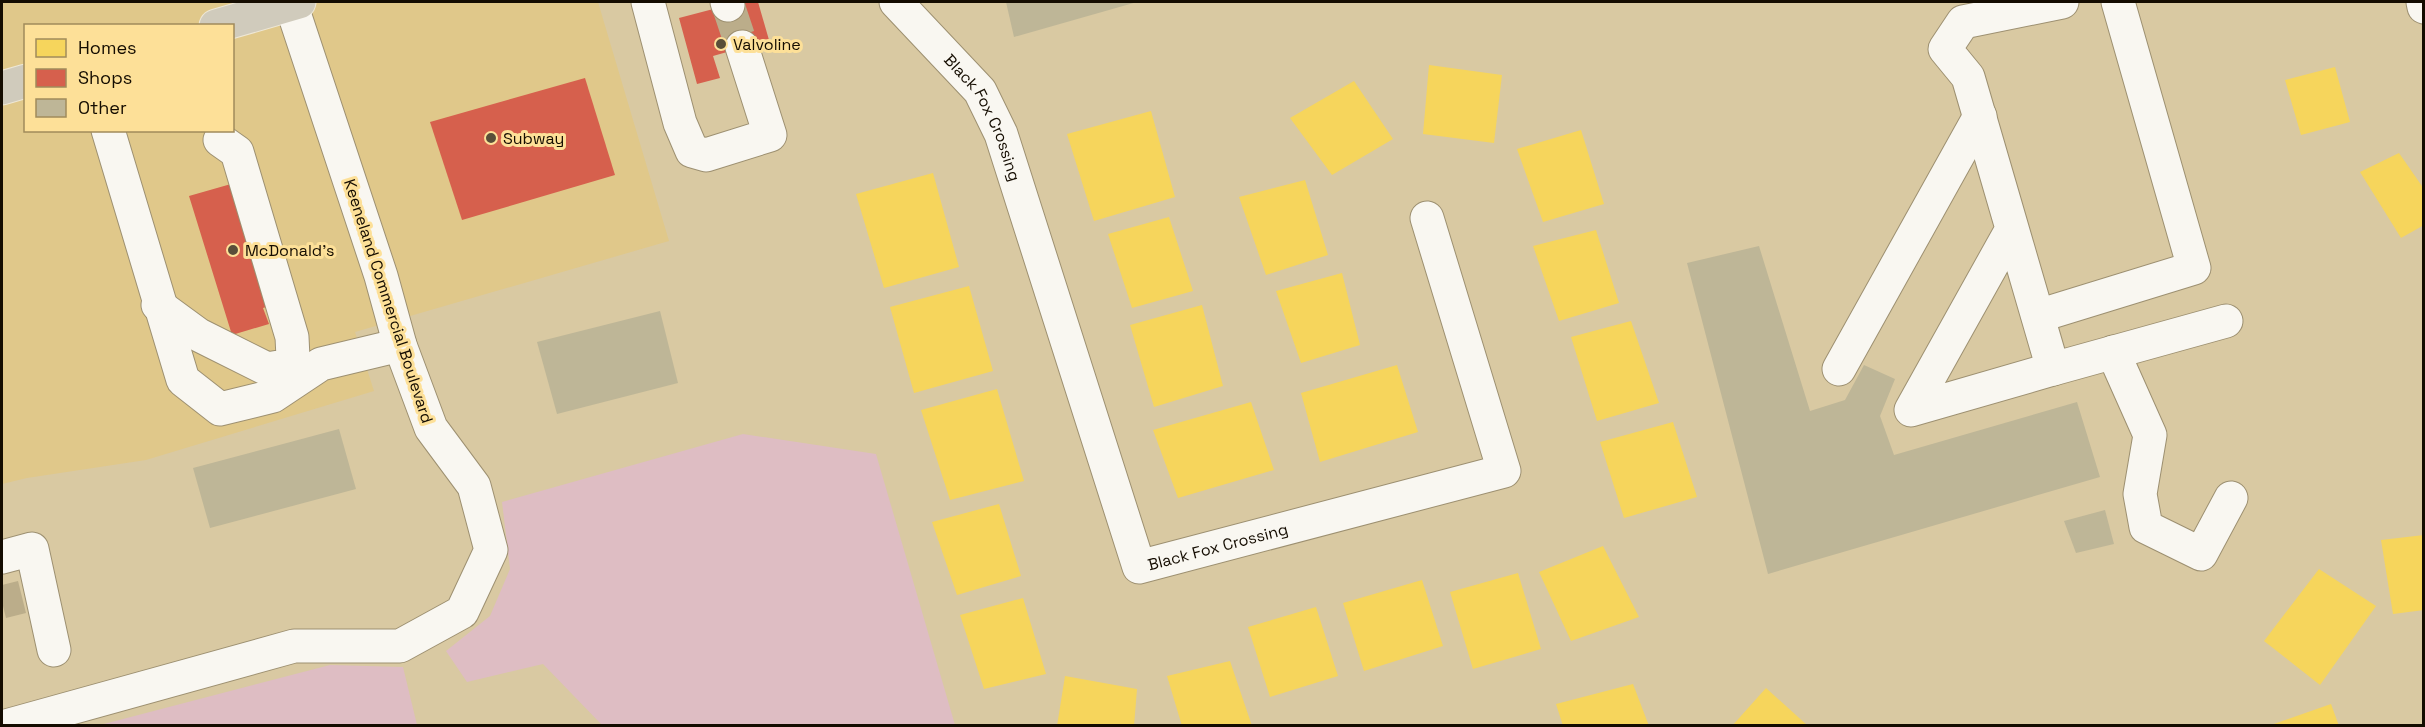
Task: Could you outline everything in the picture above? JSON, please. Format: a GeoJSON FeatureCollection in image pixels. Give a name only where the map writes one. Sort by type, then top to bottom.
{"type":"FeatureCollection","features":[{"type":"Feature","properties":{"kind":"highway"},"geometry":{"type":"LineString","coordinates":[[223,24],[295,3]]}},
{"type":"Feature","properties":{"kind":"highway"},"geometry":{"type":"LineString","coordinates":[[2,88],[24,82]]}},
{"type":"Feature","properties":{"kind":"street"},"geometry":{"type":"LineString","coordinates":[[648,2],[680,123],[692,151],[706,155],[770,135],[742,47]]}},
{"type":"Feature","properties":{"kind":"street","name":"Black Fox Crossing"},"geometry":{"type":"LineString","coordinates":[[896,2],[980,91],[1001,134],[1139,567],[1504,471],[1427,218]]}},
{"type":"Feature","properties":{"kind":"street"},"geometry":{"type":"LineString","coordinates":[[2053,369],[1968,77],[1945,49],[1963,22],[2062,2]]}},
{"type":"Feature","properties":{"kind":"street"},"geometry":{"type":"LineString","coordinates":[[2038,316],[2194,268],[2118,2]]}},
{"type":"Feature","properties":{"kind":"street"},"geometry":{"type":"LineString","coordinates":[[2423,2],[2424,7]]}},
{"type":"Feature","properties":{"kind":"street","name":"Keeneland Commercial Boulevard"},"geometry":{"type":"LineString","coordinates":[[6,726],[294,646],[400,646],[462,612],[491,550],[474,486],[431,428],[400,345],[381,276],[295,3]]}},
{"type":"Feature","properties":{"kind":"street"},"geometry":{"type":"LineString","coordinates":[[1839,369],[1980,116]]}},
{"type":"Feature","properties":{"kind":"street"},"geometry":{"type":"LineString","coordinates":[[109,132],[129,162],[161,314],[183,380],[220,409],[273,396],[316,358],[321,364],[400,345]]}},
{"type":"Feature","properties":{"kind":"street"},"geometry":{"type":"LineString","coordinates":[[161,314],[236,355],[267,369],[285,366],[293,358],[292,337],[237,152],[220,140]]}},
{"type":"Feature","properties":{"kind":"street"},"geometry":{"type":"LineString","coordinates":[[2012,229],[1911,410],[2226,321]]}},
{"type":"Feature","properties":{"kind":"street"},"geometry":{"type":"LineString","coordinates":[[2113,352],[2150,435],[2140,494],[2146,527],[2201,554],[2231,498]]}},
{"type":"Feature","properties":{"kind":"street"},"geometry":{"type":"LineString","coordinates":[[2,557],[32,549],[31,595],[54,650]]}},
{"type":"Feature","properties":{"kind":"shaded area"},"geometry":{"type":"Polygon","coordinates":[[[2,2],[598,2],[669,241],[355,332],[374,391],[146,460],[27,478],[2,484],[2,2]]]}},
{"type":"Feature","properties":{"kind":"shaded area"},"geometry":{"type":"Polygon","coordinates":[[[743,434],[876,454],[955,725],[602,725],[543,664],[467,682],[446,651],[490,616],[510,569],[502,502],[743,434]]]}},
{"type":"Feature","properties":{"kind":"shaded area"},"geometry":{"type":"Polygon","coordinates":[[[330,665],[403,667],[417,725],[100,725],[330,665]]]}},
{"type":"Feature","properties":{"kind":"building: Homes"},"geometry":{"type":"Polygon","coordinates":[[[1429,65],[1502,75],[1494,143],[1423,134],[1429,65]]]}},
{"type":"Feature","properties":{"kind":"building: Homes"},"geometry":{"type":"Polygon","coordinates":[[[2335,67],[2350,122],[2301,135],[2285,80],[2335,67]]]}},
{"type":"Feature","properties":{"kind":"building: Homes"},"geometry":{"type":"Polygon","coordinates":[[[1354,81],[1393,139],[1332,175],[1290,118],[1354,81]]]}},
{"type":"Feature","properties":{"kind":"building: Homes"},"geometry":{"type":"Polygon","coordinates":[[[1151,111],[1175,197],[1094,221],[1067,134],[1151,111]]]}},
{"type":"Feature","properties":{"kind":"building: Homes"},"geometry":{"type":"Polygon","coordinates":[[[1581,130],[1604,204],[1543,222],[1517,149],[1581,130]]]}},
{"type":"Feature","properties":{"kind":"building: Homes"},"geometry":{"type":"Polygon","coordinates":[[[2399,153],[2424,189],[2424,225],[2401,238],[2360,172],[2399,153]]]}},
{"type":"Feature","properties":{"kind":"building: Homes"},"geometry":{"type":"Polygon","coordinates":[[[933,173],[959,267],[884,288],[856,194],[933,173]]]}},
{"type":"Feature","properties":{"kind":"building: Homes"},"geometry":{"type":"Polygon","coordinates":[[[1305,180],[1328,255],[1266,275],[1239,197],[1305,180]]]}},
{"type":"Feature","properties":{"kind":"building: Homes"},"geometry":{"type":"Polygon","coordinates":[[[1169,217],[1193,291],[1132,308],[1108,234],[1169,217]]]}},
{"type":"Feature","properties":{"kind":"building: Homes"},"geometry":{"type":"Polygon","coordinates":[[[1596,230],[1619,303],[1559,321],[1533,246],[1596,230]]]}},
{"type":"Feature","properties":{"kind":"building: Homes"},"geometry":{"type":"Polygon","coordinates":[[[1342,273],[1360,345],[1301,363],[1276,291],[1342,273]]]}},
{"type":"Feature","properties":{"kind":"building: Homes"},"geometry":{"type":"Polygon","coordinates":[[[969,286],[993,371],[914,393],[890,307],[969,286]]]}},
{"type":"Feature","properties":{"kind":"building: Homes"},"geometry":{"type":"Polygon","coordinates":[[[1202,305],[1223,386],[1154,407],[1130,325],[1202,305]]]}},
{"type":"Feature","properties":{"kind":"building: Homes"},"geometry":{"type":"Polygon","coordinates":[[[1631,321],[1659,403],[1597,421],[1571,337],[1631,321]]]}},
{"type":"Feature","properties":{"kind":"building: Homes"},"geometry":{"type":"Polygon","coordinates":[[[1397,365],[1418,432],[1320,462],[1301,393],[1397,365]]]}},
{"type":"Feature","properties":{"kind":"building: Homes"},"geometry":{"type":"Polygon","coordinates":[[[997,389],[1024,481],[950,500],[921,410],[997,389]]]}},
{"type":"Feature","properties":{"kind":"building: Homes"},"geometry":{"type":"Polygon","coordinates":[[[1251,402],[1274,470],[1178,498],[1153,430],[1251,402]]]}},
{"type":"Feature","properties":{"kind":"building: Homes"},"geometry":{"type":"Polygon","coordinates":[[[1673,422],[1697,497],[1624,518],[1600,442],[1673,422]]]}},
{"type":"Feature","properties":{"kind":"building: Homes"},"geometry":{"type":"Polygon","coordinates":[[[999,504],[1021,576],[957,595],[932,522],[999,504]]]}},
{"type":"Feature","properties":{"kind":"building: Homes"},"geometry":{"type":"Polygon","coordinates":[[[2424,535],[2424,610],[2393,614],[2381,540],[2424,535]]]}},
{"type":"Feature","properties":{"kind":"building: Homes"},"geometry":{"type":"Polygon","coordinates":[[[1603,546],[1639,617],[1571,641],[1539,572],[1603,546]]]}},
{"type":"Feature","properties":{"kind":"building: Homes"},"geometry":{"type":"Polygon","coordinates":[[[2319,569],[2376,606],[2320,685],[2264,641],[2319,569]]]}},
{"type":"Feature","properties":{"kind":"building: Homes"},"geometry":{"type":"Polygon","coordinates":[[[1518,573],[1541,649],[1473,669],[1450,592],[1518,573]]]}},
{"type":"Feature","properties":{"kind":"building: Homes"},"geometry":{"type":"Polygon","coordinates":[[[1422,580],[1443,646],[1364,671],[1343,603],[1422,580]]]}},
{"type":"Feature","properties":{"kind":"building: Homes"},"geometry":{"type":"Polygon","coordinates":[[[1023,598],[1046,674],[984,689],[960,615],[1023,598]]]}},
{"type":"Feature","properties":{"kind":"building: Homes"},"geometry":{"type":"Polygon","coordinates":[[[1316,607],[1338,676],[1270,697],[1248,627],[1316,607]]]}},
{"type":"Feature","properties":{"kind":"building: Homes"},"geometry":{"type":"Polygon","coordinates":[[[1230,661],[1252,726],[1182,726],[1167,676],[1230,661]]]}},
{"type":"Feature","properties":{"kind":"building: Homes"},"geometry":{"type":"Polygon","coordinates":[[[1065,676],[1137,689],[1134,726],[1057,726],[1065,676]]]}},
{"type":"Feature","properties":{"kind":"building: Homes"},"geometry":{"type":"Polygon","coordinates":[[[1633,684],[1649,726],[1563,726],[1556,704],[1633,684]]]}},
{"type":"Feature","properties":{"kind":"building: Homes"},"geometry":{"type":"Polygon","coordinates":[[[1766,688],[1808,726],[1732,726],[1766,688]]]}},
{"type":"Feature","properties":{"kind":"building: Homes"},"geometry":{"type":"Polygon","coordinates":[[[2331,704],[2339,726],[2271,726],[2271,725],[2331,704]]]}},
{"type":"Feature","properties":{"kind":"building: Shops","name":"Valvoline"},"geometry":{"type":"Polygon","coordinates":[[[740,2],[758,2],[769,40],[713,56],[720,78],[697,84],[679,18],[740,2]]]}},
{"type":"Feature","properties":{"kind":"building: Shops"},"geometry":{"type":"Polygon","coordinates":[[[585,78],[615,175],[462,220],[430,122],[585,78]]]}},
{"type":"Feature","properties":{"kind":"building: Shops","name":"McDonald's"},"geometry":{"type":"Polygon","coordinates":[[[238,182],[276,304],[263,308],[269,324],[232,335],[189,196],[238,182]]]}},
{"type":"Feature","properties":{"kind":"building: Other"},"geometry":{"type":"Polygon","coordinates":[[[1006,2],[1137,2],[1014,37],[1006,2]]]}},
{"type":"Feature","properties":{"kind":"building: Other"},"geometry":{"type":"Polygon","coordinates":[[[1759,246],[1810,411],[1845,400],[1864,365],[1895,379],[1880,416],[1894,455],[2077,402],[2100,477],[1768,574],[1687,263],[1759,246]]]}},
{"type":"Feature","properties":{"kind":"building: Other"},"geometry":{"type":"Polygon","coordinates":[[[660,311],[678,383],[557,414],[537,342],[660,311]]]}},
{"type":"Feature","properties":{"kind":"building: Other"},"geometry":{"type":"Polygon","coordinates":[[[339,429],[356,489],[210,528],[193,468],[339,429]]]}},
{"type":"Feature","properties":{"kind":"building: Other"},"geometry":{"type":"Polygon","coordinates":[[[2105,510],[2114,544],[2076,553],[2064,521],[2105,510]]]}},
{"type":"Feature","properties":{"kind":"tunnel"},"geometry":{"type":"LineString","coordinates":[[728,5],[742,47]]}},
{"type":"Feature","properties":{"kind":"tunnel"},"geometry":{"type":"LineString","coordinates":[[2,602],[22,597]]}},
{"type":"Feature","properties":{"kind":"place","name":"Valvoline"},"geometry":{"type":"Point","coordinates":[721,44]}},
{"type":"Feature","properties":{"kind":"place","name":"Subway"},"geometry":{"type":"Point","coordinates":[491,138]}},
{"type":"Feature","properties":{"kind":"place","name":"McDonald's"},"geometry":{"type":"Point","coordinates":[233,250]}}]}
